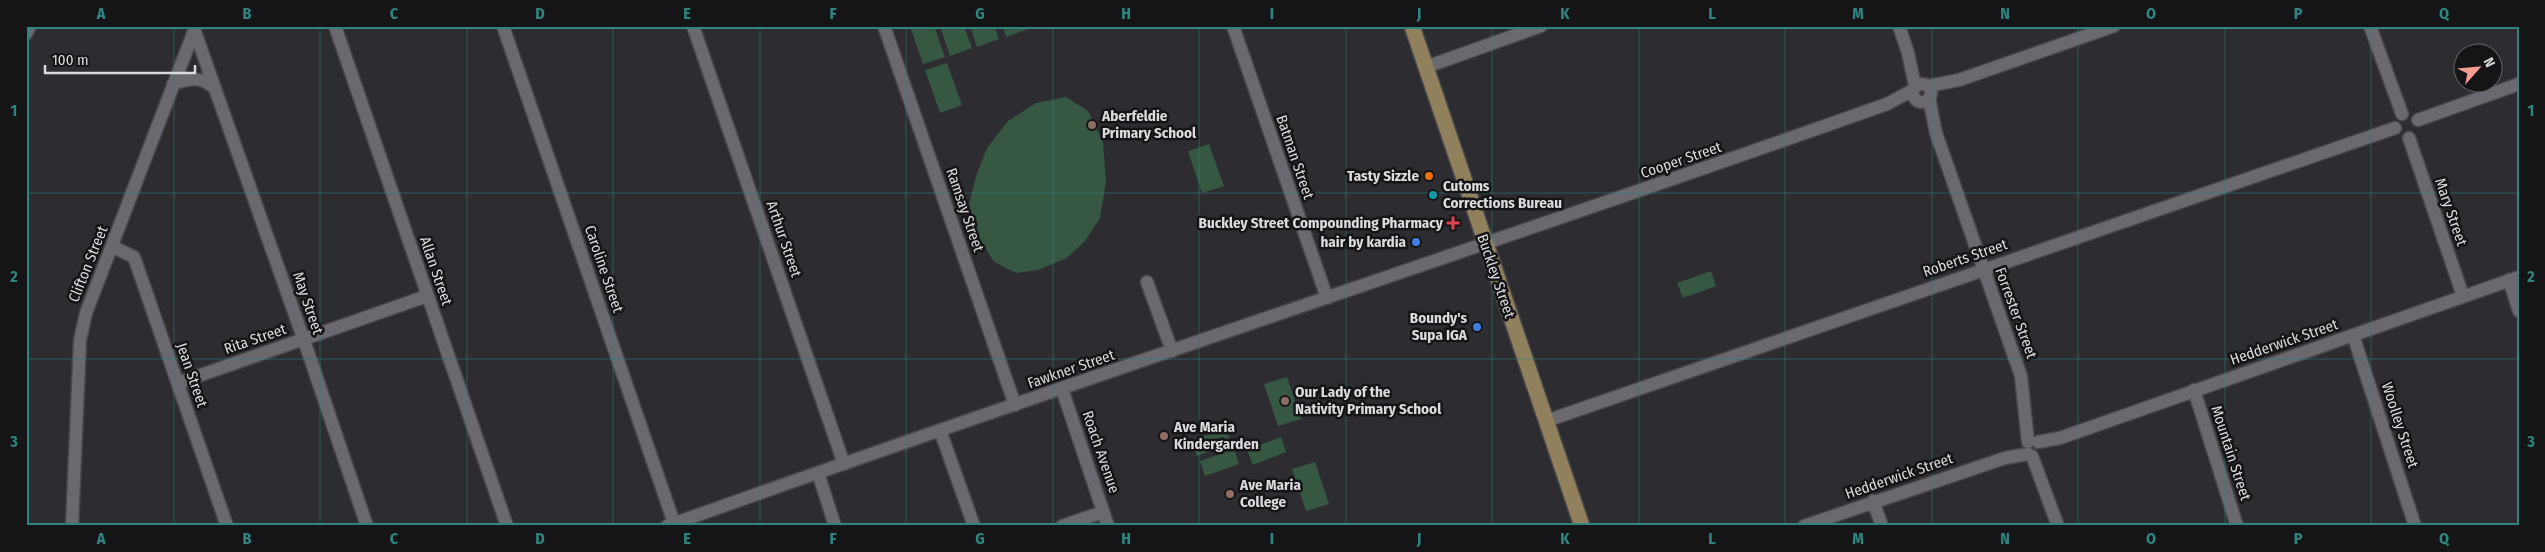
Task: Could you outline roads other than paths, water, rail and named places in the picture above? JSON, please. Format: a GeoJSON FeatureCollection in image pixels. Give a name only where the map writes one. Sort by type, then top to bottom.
{"type":"FeatureCollection","features":[{"type":"Feature","properties":{"kind":"main road","name":"Buckley Street"},"geometry":{"type":"LineString","coordinates":[[1412,26],[1582,526]]}},
{"type":"Feature","properties":{"kind":"street"},"geometry":{"type":"LineString","coordinates":[[26,34],[30,26]]}},
{"type":"Feature","properties":{"kind":"street","name":"Allan Street"},"geometry":{"type":"LineString","coordinates":[[335,26],[507,526]]}},
{"type":"Feature","properties":{"kind":"street","name":"Caroline Street"},"geometry":{"type":"LineString","coordinates":[[503,26],[671,524]]}},
{"type":"Feature","properties":{"kind":"street","name":"Arthur Street"},"geometry":{"type":"LineString","coordinates":[[693,26],[844,464]]}},
{"type":"Feature","properties":{"kind":"street","name":"Ramsay Street"},"geometry":{"type":"LineString","coordinates":[[884,26],[1015,405]]}},
{"type":"Feature","properties":{"kind":"street","name":"Batman Street"},"geometry":{"type":"LineString","coordinates":[[1233,26],[1326,298]]}},
{"type":"Feature","properties":{"kind":"street"},"geometry":{"type":"LineString","coordinates":[[1426,67],[1541,26]]}},
{"type":"Feature","properties":{"kind":"street","name":"Forrester Street"},"geometry":{"type":"LineString","coordinates":[[1899,26],[2018,367],[2034,448],[2058,526]]}},
{"type":"Feature","properties":{"kind":"street","name":"Cooper Street"},"geometry":{"type":"LineString","coordinates":[[1485,244],[2114,26]]}},
{"type":"Feature","properties":{"kind":"street"},"geometry":{"type":"LineString","coordinates":[[2370,26],[2402,114]]}},
{"type":"Feature","properties":{"kind":"street","name":"Clifton Street"},"geometry":{"type":"LineString","coordinates":[[72,526],[80,340],[86,313],[113,247],[195,28]]}},
{"type":"Feature","properties":{"kind":"street","name":"May Street"},"geometry":{"type":"LineString","coordinates":[[195,28],[367,526]]}},
{"type":"Feature","properties":{"kind":"street"},"geometry":{"type":"LineString","coordinates":[[173,84],[194,78],[204,80],[217,91]]}},
{"type":"Feature","properties":{"kind":"street"},"geometry":{"type":"LineString","coordinates":[[2418,120],[2519,84]]}},
{"type":"Feature","properties":{"kind":"street"},"geometry":{"type":"LineString","coordinates":[[2402,114],[2411,114],[2418,120],[2418,131],[2409,138],[2398,135],[2395,128],[2396,121],[2402,114]]}},
{"type":"Feature","properties":{"kind":"street","name":"Roberts Street"},"geometry":{"type":"LineString","coordinates":[[1546,420],[2395,128]]}},
{"type":"Feature","properties":{"kind":"street","name":"Mary Street"},"geometry":{"type":"LineString","coordinates":[[2409,138],[2463,296]]}},
{"type":"Feature","properties":{"kind":"street","name":"Fawkner Street"},"geometry":{"type":"LineString","coordinates":[[671,524],[1485,244]]}},
{"type":"Feature","properties":{"kind":"street","name":"Jean Street"},"geometry":{"type":"LineString","coordinates":[[113,247],[134,257],[226,526]]}},
{"type":"Feature","properties":{"kind":"street"},"geometry":{"type":"LineString","coordinates":[[2514,279],[2519,311]]}},
{"type":"Feature","properties":{"kind":"street","name":"Hedderwick Street"},"geometry":{"type":"LineString","coordinates":[[1807,525],[1873,500],[2005,458],[2514,279]]}},
{"type":"Feature","properties":{"kind":"street"},"geometry":{"type":"LineString","coordinates":[[1147,282],[1172,351]]}},
{"type":"Feature","properties":{"kind":"street","name":"Rita Street"},"geometry":{"type":"LineString","coordinates":[[178,383],[427,296]]}},
{"type":"Feature","properties":{"kind":"street","name":"Woolley Street"},"geometry":{"type":"LineString","coordinates":[[2353,335],[2415,526]]}},
{"type":"Feature","properties":{"kind":"street","name":"Roach Avenue"},"geometry":{"type":"LineString","coordinates":[[1062,389],[1108,526]]}},
{"type":"Feature","properties":{"kind":"street","name":"Mountain Street"},"geometry":{"type":"LineString","coordinates":[[2194,390],[2237,526]]}},
{"type":"Feature","properties":{"kind":"street"},"geometry":{"type":"LineString","coordinates":[[940,430],[974,526]]}},
{"type":"Feature","properties":{"kind":"street"},"geometry":{"type":"LineString","coordinates":[[818,474],[836,526]]}},
{"type":"Feature","properties":{"kind":"street"},"geometry":{"type":"LineString","coordinates":[[1873,500],[1882,526]]}},
{"type":"Feature","properties":{"kind":"street"},"geometry":{"type":"LineString","coordinates":[[1062,526],[1103,512]]}},
{"type":"Feature","properties":{"kind":"place","name":"Aberfeldie Primary School"},"geometry":{"type":"Point","coordinates":[1092,125]}},
{"type":"Feature","properties":{"kind":"place","name":"Tasty Sizzle"},"geometry":{"type":"Point","coordinates":[1429,176]}},
{"type":"Feature","properties":{"kind":"place","name":"Cutoms Corrections Bureau"},"geometry":{"type":"Point","coordinates":[1433,195]}},
{"type":"Feature","properties":{"kind":"place","name":"Buckley Street Compounding Pharmacy"},"geometry":{"type":"Point","coordinates":[1453,223]}},
{"type":"Feature","properties":{"kind":"place","name":"hair by kardia"},"geometry":{"type":"Point","coordinates":[1416,242]}},
{"type":"Feature","properties":{"kind":"place","name":"Boundy's Supa IGA"},"geometry":{"type":"Point","coordinates":[1477,327]}},
{"type":"Feature","properties":{"kind":"place","name":"Our Lady of the Nativity Primary School"},"geometry":{"type":"Point","coordinates":[1285,401]}},
{"type":"Feature","properties":{"kind":"place","name":"Ave Maria Kindergarden"},"geometry":{"type":"Point","coordinates":[1164,436]}},
{"type":"Feature","properties":{"kind":"place","name":"Ave Maria College"},"geometry":{"type":"Point","coordinates":[1230,494]}}]}
